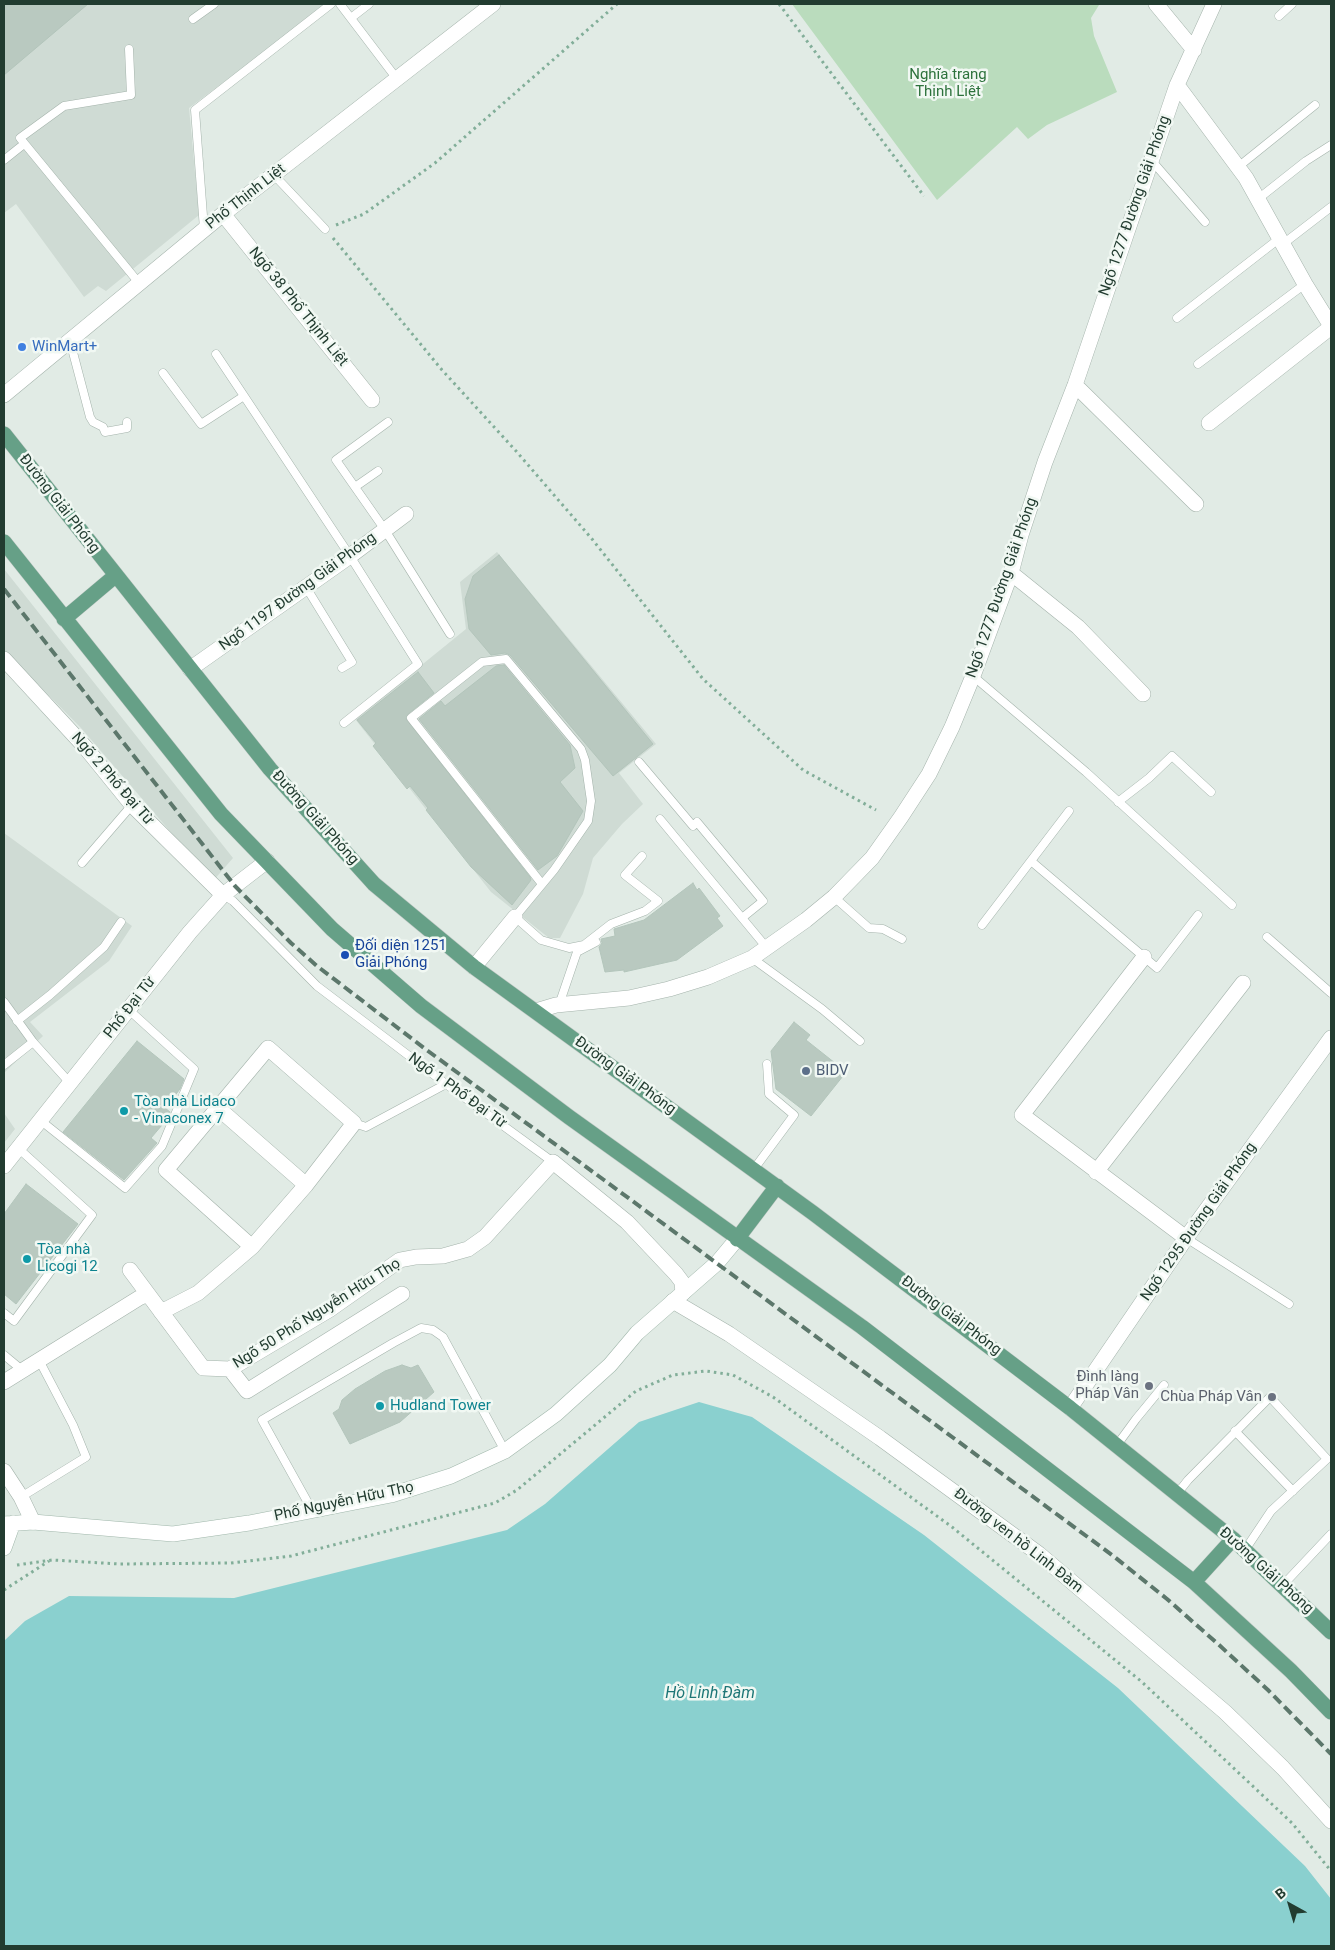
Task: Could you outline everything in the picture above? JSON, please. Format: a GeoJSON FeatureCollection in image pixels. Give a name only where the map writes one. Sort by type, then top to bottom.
{"type":"FeatureCollection","features":[{"type":"Feature","properties":{"kind":"main road","name":"Đường Giải Phóng"},"geometry":{"type":"LineString","coordinates":[[4,434],[270,769],[374,884],[474,967],[777,1186],[933,1302],[1070,1408],[1233,1539],[1331,1632]]}},
{"type":"Feature","properties":{"kind":"main road"},"geometry":{"type":"LineString","coordinates":[[4,542],[221,814],[332,929],[421,1006],[569,1117],[862,1328],[1194,1582],[1291,1671],[1331,1712]]}},
{"type":"Feature","properties":{"kind":"main road"},"geometry":{"type":"LineString","coordinates":[[64,618],[115,576]]}},
{"type":"Feature","properties":{"kind":"main road"},"geometry":{"type":"LineString","coordinates":[[737,1239],[777,1186]]}},
{"type":"Feature","properties":{"kind":"main road"},"geometry":{"type":"LineString","coordinates":[[1194,1582],[1233,1539]]}},
{"type":"Feature","properties":{"kind":"street","name":"Phố Thịnh Liệt"},"geometry":{"type":"LineString","coordinates":[[4,395],[223,214],[493,4]]}},
{"type":"Feature","properties":{"kind":"street"},"geometry":{"type":"LineString","coordinates":[[1156,4],[1194,50]]}},
{"type":"Feature","properties":{"kind":"street","name":"Ngõ 1277 Đường Giải Phóng"},"geometry":{"type":"LineString","coordinates":[[536,1011],[556,1005],[629,998],[669,989],[708,977],[752,958],[806,920],[834,897],[872,858],[929,774],[952,727],[973,676],[1010,573],[1020,535],[1045,462],[1075,385],[1111,274],[1177,85],[1214,4]]}},
{"type":"Feature","properties":{"kind":"street"},"geometry":{"type":"LineString","coordinates":[[1177,85],[1238,167],[1306,284],[1330,320],[1209,424]]}},
{"type":"Feature","properties":{"kind":"street","name":"Ngõ 38 Phố Thįnh Liệt"},"geometry":{"type":"LineString","coordinates":[[223,214],[372,400]]}},
{"type":"Feature","properties":{"kind":"street"},"geometry":{"type":"LineString","coordinates":[[1075,385],[1196,504]]}},
{"type":"Feature","properties":{"kind":"street","name":"Ngõ 1197 Đường Giải Phóng"},"geometry":{"type":"LineString","coordinates":[[190,669],[406,514]]}},
{"type":"Feature","properties":{"kind":"street"},"geometry":{"type":"LineString","coordinates":[[1010,573],[1078,627],[1143,694]]}},
{"type":"Feature","properties":{"kind":"street","name":"Ngõ 2 Phố Đại Từ"},"geometry":{"type":"LineString","coordinates":[[4,661],[85,747],[132,805],[223,895]]}},
{"type":"Feature","properties":{"kind":"street","name":"Phố Đại Từ"},"geometry":{"type":"LineString","coordinates":[[4,1166],[190,932],[223,895],[267,861]]}},
{"type":"Feature","properties":{"kind":"street"},"geometry":{"type":"LineString","coordinates":[[474,967],[515,916]]}},
{"type":"Feature","properties":{"kind":"street"},"geometry":{"type":"LineString","coordinates":[[1144,957],[1022,1115],[1186,1238]]}},
{"type":"Feature","properties":{"kind":"street"},"geometry":{"type":"LineString","coordinates":[[1096,1172],[1242,983]]}},
{"type":"Feature","properties":{"kind":"street","name":"Ngõ 1295 Đường Giải Phóng"},"geometry":{"type":"LineString","coordinates":[[1070,1408],[1186,1238],[1331,1038]]}},
{"type":"Feature","properties":{"kind":"street"},"geometry":{"type":"LineString","coordinates":[[161,1312],[198,1293],[252,1247],[306,1186],[354,1122],[268,1048],[166,1170],[252,1247]]}},
{"type":"Feature","properties":{"kind":"street"},"geometry":{"type":"LineString","coordinates":[[218,1108],[306,1186]]}},
{"type":"Feature","properties":{"kind":"street","name":"Ngõ 1 Phố Đại Từ"},"geometry":{"type":"LineString","coordinates":[[553,1162],[627,1222],[676,1274],[682,1282],[678,1297]]}},
{"type":"Feature","properties":{"kind":"street","name":"Ngõ 50 Phố Nguyễn Hữu Thọ"},"geometry":{"type":"LineString","coordinates":[[130,1270],[203,1368],[230,1370],[329,1310],[400,1260],[416,1257],[443,1256],[468,1249],[485,1237],[553,1162]]}},
{"type":"Feature","properties":{"kind":"street","name":"Phố Nguyễn Hữu Thọ"},"geometry":{"type":"LineString","coordinates":[[4,1548],[8,1524],[33,1522],[172,1534],[249,1523],[391,1495],[451,1476],[505,1451],[563,1408],[610,1365],[637,1333],[717,1263],[737,1239]]}},
{"type":"Feature","properties":{"kind":"street"},"geometry":{"type":"LineString","coordinates":[[4,1382],[148,1294]]}},
{"type":"Feature","properties":{"kind":"street"},"geometry":{"type":"LineString","coordinates":[[230,1370],[247,1391],[402,1294]]}},
{"type":"Feature","properties":{"kind":"street","name":"Đường ven hồ Linh Đàm"},"geometry":{"type":"LineString","coordinates":[[678,1297],[880,1438],[1039,1554],[1225,1712],[1283,1768],[1331,1821]]}},
{"type":"Feature","properties":{"kind":"street"},"geometry":{"type":"LineString","coordinates":[[4,1471],[21,1497],[33,1522]]}},
{"type":"Feature","properties":{"kind":"lane"},"geometry":{"type":"LineString","coordinates":[[193,19],[214,4]]}},
{"type":"Feature","properties":{"kind":"lane"},"geometry":{"type":"LineString","coordinates":[[204,230],[195,110],[331,4]]}},
{"type":"Feature","properties":{"kind":"lane"},"geometry":{"type":"LineString","coordinates":[[340,4],[396,79]]}},
{"type":"Feature","properties":{"kind":"lane"},"geometry":{"type":"LineString","coordinates":[[350,18],[369,4]]}},
{"type":"Feature","properties":{"kind":"lane"},"geometry":{"type":"LineString","coordinates":[[1279,16],[1292,4]]}},
{"type":"Feature","properties":{"kind":"lane"},"geometry":{"type":"LineString","coordinates":[[129,49],[131,95],[64,106],[20,138],[139,283]]}},
{"type":"Feature","properties":{"kind":"lane"},"geometry":{"type":"LineString","coordinates":[[1238,167],[1315,105]]}},
{"type":"Feature","properties":{"kind":"lane"},"geometry":{"type":"LineString","coordinates":[[4,160],[24,144]]}},
{"type":"Feature","properties":{"kind":"lane"},"geometry":{"type":"LineString","coordinates":[[1258,199],[1306,161],[1331,145]]}},
{"type":"Feature","properties":{"kind":"lane"},"geometry":{"type":"LineString","coordinates":[[1152,161],[1205,222]]}},
{"type":"Feature","properties":{"kind":"lane"},"geometry":{"type":"LineString","coordinates":[[274,174],[325,229]]}},
{"type":"Feature","properties":{"kind":"lane"},"geometry":{"type":"LineString","coordinates":[[1178,318],[1331,206]]}},
{"type":"Feature","properties":{"kind":"lane"},"geometry":{"type":"LineString","coordinates":[[1198,364],[1306,284]]}},
{"type":"Feature","properties":{"kind":"lane"},"geometry":{"type":"LineString","coordinates":[[70,341],[90,418],[93,422],[103,427],[105,432],[127,428],[127,422]]}},
{"type":"Feature","properties":{"kind":"lane"},"geometry":{"type":"LineString","coordinates":[[216,354],[350,556],[418,664],[344,724]]}},
{"type":"Feature","properties":{"kind":"lane"},"geometry":{"type":"LineString","coordinates":[[163,372],[201,424],[244,396]]}},
{"type":"Feature","properties":{"kind":"lane"},"geometry":{"type":"LineString","coordinates":[[388,422],[336,460],[384,530],[450,634]]}},
{"type":"Feature","properties":{"kind":"lane"},"geometry":{"type":"LineString","coordinates":[[355,487],[378,471]]}},
{"type":"Feature","properties":{"kind":"lane"},"geometry":{"type":"LineString","coordinates":[[306,587],[352,662],[342,668]]}},
{"type":"Feature","properties":{"kind":"lane"},"geometry":{"type":"LineString","coordinates":[[542,884],[411,718],[482,662],[506,659],[581,749],[585,760],[591,801],[588,821],[554,870],[515,916],[541,940],[568,948],[584,945],[611,924],[645,910],[658,900],[625,875],[642,856]]}},
{"type":"Feature","properties":{"kind":"lane"},"geometry":{"type":"LineString","coordinates":[[973,676],[1118,802],[1232,905]]}},
{"type":"Feature","properties":{"kind":"lane"},"geometry":{"type":"LineString","coordinates":[[1118,802],[1150,778],[1172,756],[1211,792]]}},
{"type":"Feature","properties":{"kind":"lane"},"geometry":{"type":"LineString","coordinates":[[639,762],[693,826],[697,822],[764,901],[742,918]]}},
{"type":"Feature","properties":{"kind":"lane"},"geometry":{"type":"LineString","coordinates":[[82,863],[132,805]]}},
{"type":"Feature","properties":{"kind":"lane"},"geometry":{"type":"LineString","coordinates":[[982,925],[1068,812]]}},
{"type":"Feature","properties":{"kind":"lane"},"geometry":{"type":"LineString","coordinates":[[660,819],[767,948]]}},
{"type":"Feature","properties":{"kind":"lane"},"geometry":{"type":"LineString","coordinates":[[1031,862],[1158,968],[1198,915]]}},
{"type":"Feature","properties":{"kind":"lane","name":"Ngõ 1 Phố Đại Từ"},"geometry":{"type":"LineString","coordinates":[[223,895],[233,901],[317,986],[553,1162]]}},
{"type":"Feature","properties":{"kind":"lane"},"geometry":{"type":"LineString","coordinates":[[834,897],[869,928],[882,929],[902,939]]}},
{"type":"Feature","properties":{"kind":"lane"},"geometry":{"type":"LineString","coordinates":[[17,1021],[104,948],[121,922]]}},
{"type":"Feature","properties":{"kind":"lane"},"geometry":{"type":"LineString","coordinates":[[1267,937],[1331,993]]}},
{"type":"Feature","properties":{"kind":"lane"},"geometry":{"type":"LineString","coordinates":[[556,1005],[560,1002],[577,952],[596,942]]}},
{"type":"Feature","properties":{"kind":"lane"},"geometry":{"type":"LineString","coordinates":[[752,958],[822,1009],[860,1041]]}},
{"type":"Feature","properties":{"kind":"lane"},"geometry":{"type":"LineString","coordinates":[[4,1002],[32,1042],[70,1083]]}},
{"type":"Feature","properties":{"kind":"lane"},"geometry":{"type":"LineString","coordinates":[[40,1120],[125,1188],[162,1146],[194,1069],[129,1010]]}},
{"type":"Feature","properties":{"kind":"lane"},"geometry":{"type":"LineString","coordinates":[[4,1064],[32,1042]]}},
{"type":"Feature","properties":{"kind":"lane"},"geometry":{"type":"LineString","coordinates":[[754,1169],[794,1115],[769,1094],[767,1064]]}},
{"type":"Feature","properties":{"kind":"lane"},"geometry":{"type":"LineString","coordinates":[[354,1122],[366,1127],[446,1084]]}},
{"type":"Feature","properties":{"kind":"lane"},"geometry":{"type":"LineString","coordinates":[[4,1313],[14,1321],[92,1215],[18,1148]]}},
{"type":"Feature","properties":{"kind":"lane"},"geometry":{"type":"LineString","coordinates":[[1186,1238],[1289,1304]]}},
{"type":"Feature","properties":{"kind":"lane"},"geometry":{"type":"LineString","coordinates":[[312,1510],[262,1420],[421,1328],[433,1330],[443,1337],[505,1451]]}},
{"type":"Feature","properties":{"kind":"lane"},"geometry":{"type":"LineString","coordinates":[[4,1355],[22,1370]]}},
{"type":"Feature","properties":{"kind":"lane"},"geometry":{"type":"LineString","coordinates":[[21,1497],[86,1457],[73,1425],[39,1360]]}},
{"type":"Feature","properties":{"kind":"lane"},"geometry":{"type":"LineString","coordinates":[[1117,1446],[1164,1385]]}},
{"type":"Feature","properties":{"kind":"lane"},"geometry":{"type":"LineString","coordinates":[[1177,1494],[1188,1480],[1270,1397],[1327,1458],[1271,1511],[1245,1550]]}},
{"type":"Feature","properties":{"kind":"lane"},"geometry":{"type":"LineString","coordinates":[[1235,1431],[1293,1491]]}},
{"type":"Feature","properties":{"kind":"lane"},"geometry":{"type":"LineString","coordinates":[[1283,1585],[1331,1534]]}},
{"type":"Feature","properties":{"kind":"path"},"geometry":{"type":"LineString","coordinates":[[617,4],[435,164],[364,214],[325,229],[442,370],[516,451],[592,539],[703,679],[803,770],[876,810]]}},
{"type":"Feature","properties":{"kind":"path"},"geometry":{"type":"LineString","coordinates":[[779,4],[924,196]]}},
{"type":"Feature","properties":{"kind":"path"},"geometry":{"type":"LineString","coordinates":[[636,1391],[673,1375],[706,1371],[733,1375],[773,1397],[952,1527],[1142,1682],[1292,1823],[1331,1871]]}},
{"type":"Feature","properties":{"kind":"path"},"geometry":{"type":"LineString","coordinates":[[4,1590],[52,1560],[17,1565]]}},
{"type":"Feature","properties":{"kind":"shaded area"},"geometry":{"type":"Polygon","coordinates":[[[4,4],[328,4],[189,108],[199,215],[106,291],[98,286],[84,297],[16,204],[4,213],[4,4]]]}},
{"type":"Feature","properties":{"kind":"shaded area"},"geometry":{"type":"Polygon","coordinates":[[[497,552],[656,744],[619,773],[643,804],[622,824],[593,858],[583,894],[560,938],[549,938],[491,892],[355,719],[466,629],[460,582],[497,552]]]}},
{"type":"Feature","properties":{"kind":"shaded area"},"geometry":{"type":"Polygon","coordinates":[[[4,569],[233,858],[213,881],[81,728],[4,650],[4,569]]]}},
{"type":"Feature","properties":{"kind":"shaded area"},"geometry":{"type":"Polygon","coordinates":[[[4,833],[132,926],[109,961],[30,1022],[43,1036],[4,1073],[4,833]]]}},
{"type":"Feature","properties":{"kind":"shaded area"},"geometry":{"type":"Polygon","coordinates":[[[4,1113],[15,1129],[4,1143],[4,1113]]]}},
{"type":"Feature","properties":{"kind":"green space","name":"Nghĩa trang Thịnh Liệt"},"geometry":{"type":"Polygon","coordinates":[[[792,4],[1102,4],[1099,5],[1091,18],[1094,36],[1117,92],[1047,125],[1028,139],[1017,127],[937,200],[792,4]]]}},
{"type":"Feature","properties":{"kind":"water","name":"Hồ Linh Đàm"},"geometry":{"type":"Polygon","coordinates":[[[699,1402],[752,1417],[924,1535],[1118,1688],[1305,1866],[1331,1899],[1331,1946],[4,1946],[4,1641],[25,1621],[69,1596],[234,1598],[507,1530],[545,1504],[639,1422],[699,1402]]]}},
{"type":"Feature","properties":{"kind":"building"},"geometry":{"type":"Polygon","coordinates":[[[4,4],[88,4],[4,75],[4,4]]]}},
{"type":"Feature","properties":{"kind":"building"},"geometry":{"type":"Polygon","coordinates":[[[499,555],[653,744],[613,776],[510,655],[505,653],[491,655],[469,629],[465,599],[473,576],[499,555]]]}},
{"type":"Feature","properties":{"kind":"building"},"geometry":{"type":"Polygon","coordinates":[[[504,665],[570,745],[575,768],[560,782],[583,811],[557,856],[538,870],[419,719],[441,701],[445,706],[496,666],[504,665]]]}},
{"type":"Feature","properties":{"kind":"building"},"geometry":{"type":"Polygon","coordinates":[[[418,672],[434,693],[408,714],[406,719],[530,877],[531,880],[512,905],[471,867],[426,810],[428,808],[410,786],[407,789],[373,746],[376,743],[357,720],[418,672]]]}},
{"type":"Feature","properties":{"kind":"building"},"geometry":{"type":"Polygon","coordinates":[[[693,883],[720,916],[717,918],[723,926],[677,960],[624,972],[624,970],[605,972],[599,947],[602,943],[601,939],[615,936],[614,929],[644,920],[693,883]]]}},
{"type":"Feature","properties":{"kind":"building","name":"BIDV"},"geometry":{"type":"Polygon","coordinates":[[[794,1022],[810,1035],[806,1040],[835,1063],[832,1067],[843,1076],[811,1116],[776,1089],[771,1051],[794,1022]]]}},
{"type":"Feature","properties":{"kind":"building","name":"Tòa nhà Lidaco - Vinaconex 7"},"geometry":{"type":"Polygon","coordinates":[[[137,1041],[184,1079],[180,1089],[165,1108],[170,1112],[168,1118],[151,1138],[157,1143],[124,1180],[63,1132],[137,1041]]]}},
{"type":"Feature","properties":{"kind":"building","name":"Tòa nhà Licogi 12"},"geometry":{"type":"Polygon","coordinates":[[[26,1184],[78,1224],[16,1304],[4,1294],[4,1214],[26,1184]]]}},
{"type":"Feature","properties":{"kind":"building","name":"Hudland Tower"},"geometry":{"type":"Polygon","coordinates":[[[402,1365],[411,1368],[418,1365],[434,1392],[400,1422],[350,1444],[333,1413],[339,1409],[342,1400],[355,1389],[385,1371],[402,1365]]]}},
{"type":"Feature","properties":{"kind":"railway"},"geometry":{"type":"LineString","coordinates":[[4,589],[235,886],[291,943],[317,966],[428,1051],[1112,1555],[1167,1599],[1218,1644],[1268,1690],[1331,1754]]}},
{"type":"Feature","properties":{"kind":"place","name":"WinMart+"},"geometry":{"type":"Point","coordinates":[22,347]}},
{"type":"Feature","properties":{"kind":"place","name":"Đối diện 1251 Giải Phóng"},"geometry":{"type":"Point","coordinates":[345,955]}},
{"type":"Feature","properties":{"kind":"place","name":"BIDV"},"geometry":{"type":"Point","coordinates":[806,1071]}},
{"type":"Feature","properties":{"kind":"place","name":"Tòa nhà Lidaco - Vinaconex 7"},"geometry":{"type":"Point","coordinates":[124,1111]}},
{"type":"Feature","properties":{"kind":"place","name":"Tòa nhà Licogi 12"},"geometry":{"type":"Point","coordinates":[27,1259]}},
{"type":"Feature","properties":{"kind":"place","name":"Đình làng Pháp Vân"},"geometry":{"type":"Point","coordinates":[1149,1386]}},
{"type":"Feature","properties":{"kind":"place","name":"Chùa Pháp Vân"},"geometry":{"type":"Point","coordinates":[1272,1397]}},
{"type":"Feature","properties":{"kind":"place","name":"Hudland Tower"},"geometry":{"type":"Point","coordinates":[380,1406]}}]}
